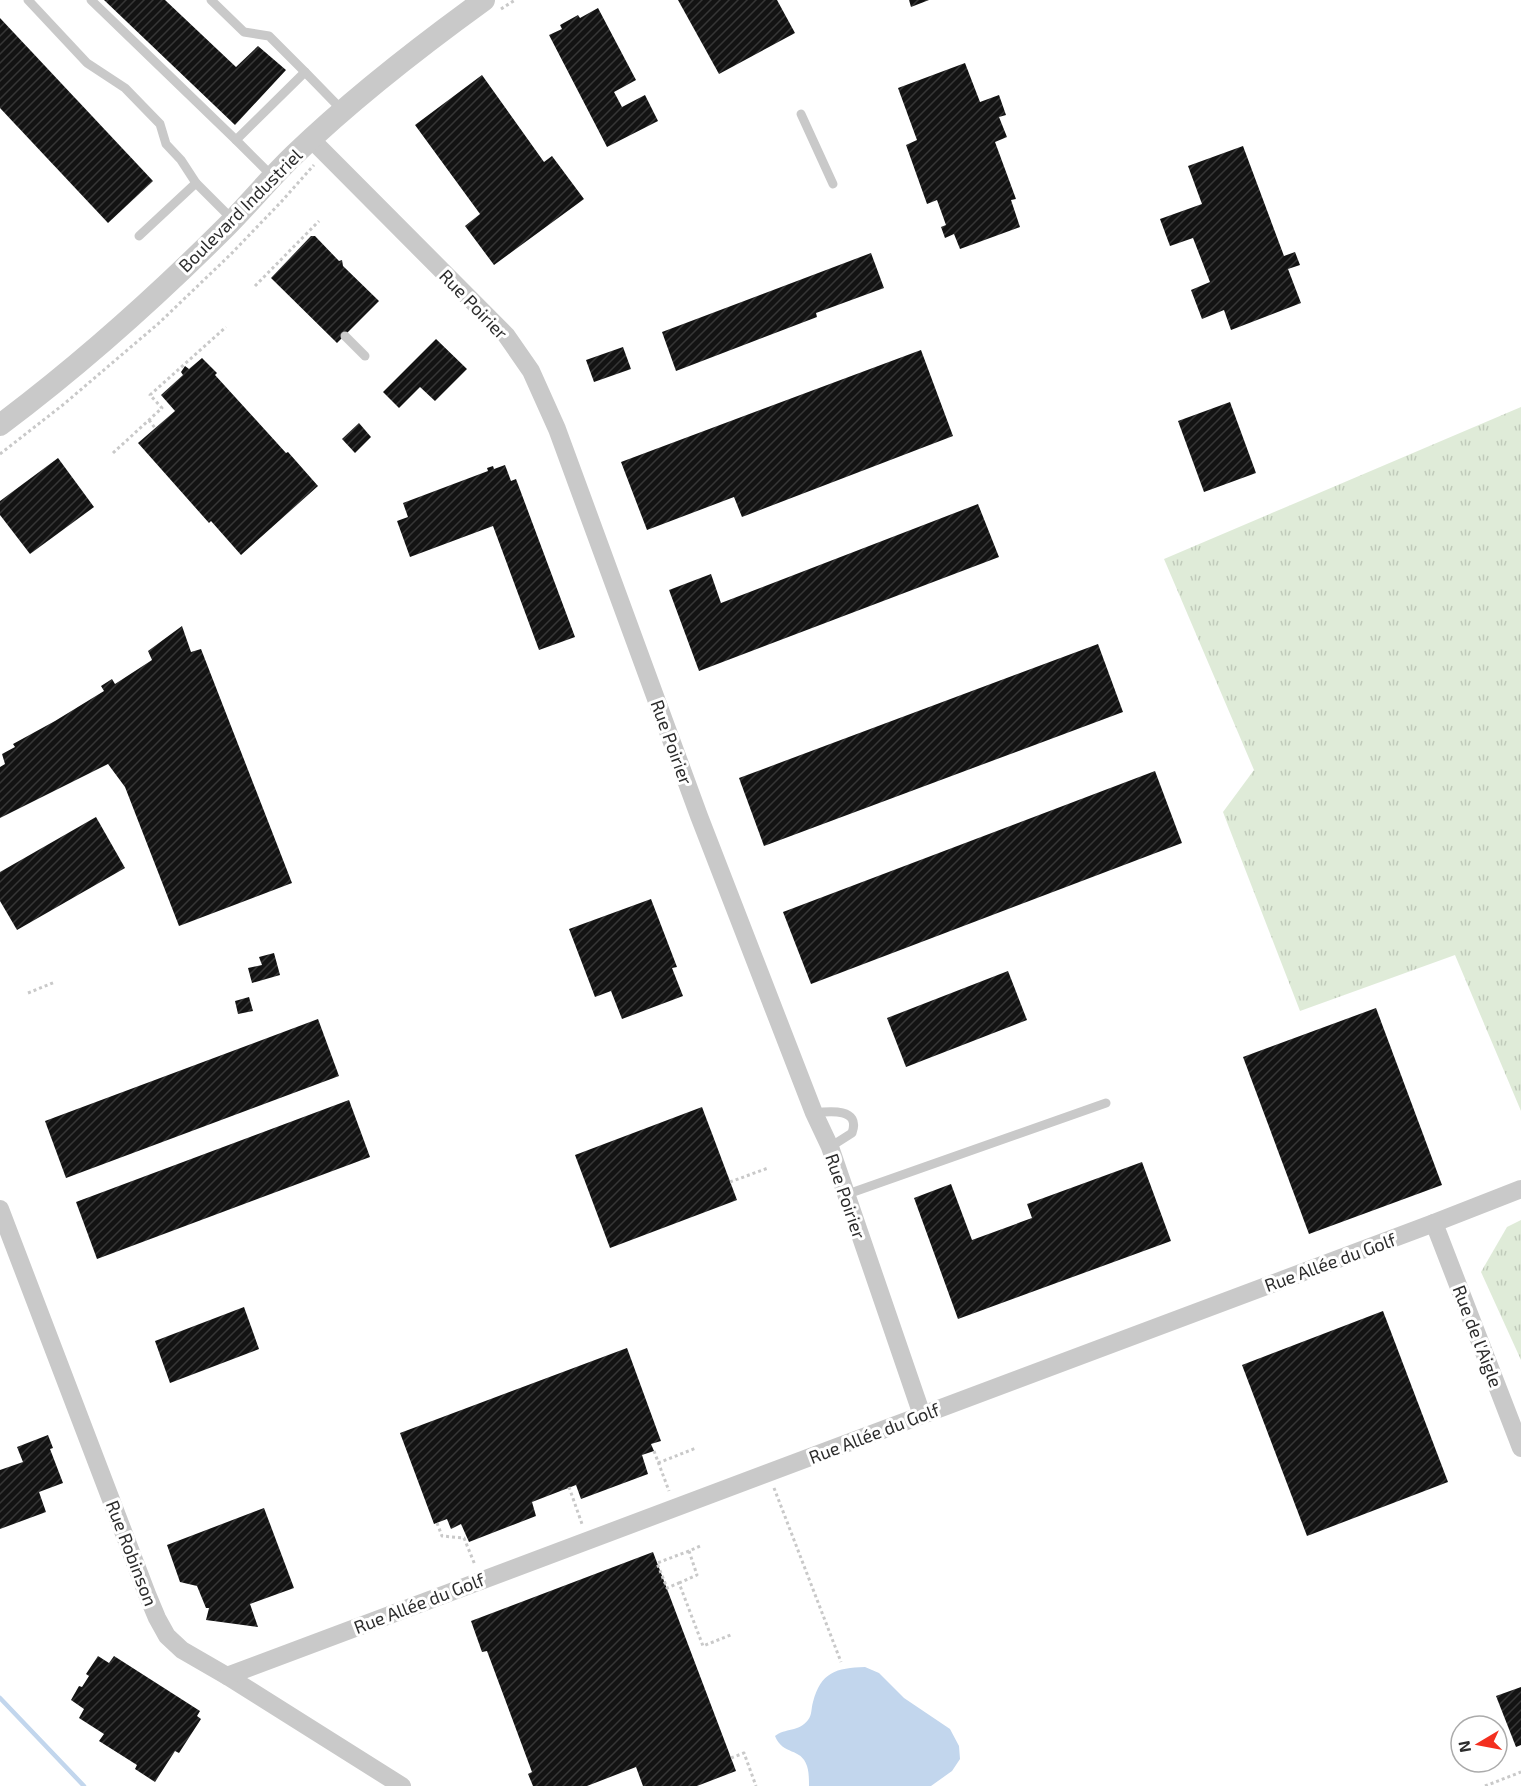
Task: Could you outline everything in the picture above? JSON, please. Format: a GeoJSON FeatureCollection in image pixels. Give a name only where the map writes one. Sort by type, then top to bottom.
{"type":"FeatureCollection","features":[{"type":"Feature","properties":{"kind":"street","name":"Boulevard Industriel"},"geometry":{"type":"LineString","coordinates":[[0,425],[125,323],[343,111],[484,0]]}},
{"type":"Feature","properties":{"kind":"street","name":"Rue Poirier"},"geometry":{"type":"LineString","coordinates":[[311,140],[506,335],[531,370],[550,411],[699,816],[814,1113],[830,1147],[922,1414]]}},
{"type":"Feature","properties":{"kind":"street","name":"Rue Allée du Golf"},"geometry":{"type":"LineString","coordinates":[[228,1676],[1521,1189]]}},
{"type":"Feature","properties":{"kind":"street","name":"Rue Robinson"},"geometry":{"type":"LineString","coordinates":[[0,1209],[157,1618],[167,1636],[182,1650],[228,1676],[402,1786]]}},
{"type":"Feature","properties":{"kind":"street","name":"Rue de l'Aigle"},"geometry":{"type":"LineString","coordinates":[[1434,1223],[1521,1448]]}},
{"type":"Feature","properties":{"kind":"lane"},"geometry":{"type":"LineString","coordinates":[[28,0],[87,63],[125,88],[160,124],[166,144],[181,160],[196,183],[233,220]]}},
{"type":"Feature","properties":{"kind":"lane"},"geometry":{"type":"LineString","coordinates":[[91,0],[273,177]]}},
{"type":"Feature","properties":{"kind":"lane"},"geometry":{"type":"LineString","coordinates":[[211,0],[244,32],[269,36],[343,111]]}},
{"type":"Feature","properties":{"kind":"lane"},"geometry":{"type":"LineString","coordinates":[[236,140],[305,72]]}},
{"type":"Feature","properties":{"kind":"lane"},"geometry":{"type":"LineString","coordinates":[[801,114],[833,184]]}},
{"type":"Feature","properties":{"kind":"lane"},"geometry":{"type":"LineString","coordinates":[[139,236],[196,183]]}},
{"type":"Feature","properties":{"kind":"lane"},"geometry":{"type":"LineString","coordinates":[[345,336],[365,356]]}},
{"type":"Feature","properties":{"kind":"lane"},"geometry":{"type":"LineString","coordinates":[[845,1195],[1106,1103]]}},
{"type":"Feature","properties":{"kind":"lane"},"geometry":{"type":"LineString","coordinates":[[814,1113],[836,1111],[852,1118],[854,1123],[852,1133],[830,1147]]}},
{"type":"Feature","properties":{"kind":"path","name":"Boulevard Industriel"},"geometry":{"type":"LineString","coordinates":[[0,454],[64,404],[159,323],[227,258],[308,171]]}},
{"type":"Feature","properties":{"kind":"path"},"geometry":{"type":"LineString","coordinates":[[255,286],[319,221]]}},
{"type":"Feature","properties":{"kind":"path"},"geometry":{"type":"LineString","coordinates":[[113,453],[162,408],[150,395],[226,327]]}},
{"type":"Feature","properties":{"kind":"path"},"geometry":{"type":"LineString","coordinates":[[149,420],[155,428]]}},
{"type":"Feature","properties":{"kind":"path"},"geometry":{"type":"LineString","coordinates":[[28,993],[55,982]]}},
{"type":"Feature","properties":{"kind":"path"},"geometry":{"type":"LineString","coordinates":[[730,1182],[768,1168]]}},
{"type":"Feature","properties":{"kind":"path"},"geometry":{"type":"LineString","coordinates":[[658,1463],[696,1448]]}},
{"type":"Feature","properties":{"kind":"path"},"geometry":{"type":"LineString","coordinates":[[654,1451],[675,1507]]}},
{"type":"Feature","properties":{"kind":"path"},"geometry":{"type":"LineString","coordinates":[[768,1473],[841,1662]]}},
{"type":"Feature","properties":{"kind":"path"},"geometry":{"type":"LineString","coordinates":[[569,1487],[588,1540]]}},
{"type":"Feature","properties":{"kind":"path"},"geometry":{"type":"LineString","coordinates":[[437,1523],[442,1536],[464,1538],[481,1580]]}},
{"type":"Feature","properties":{"kind":"path"},"geometry":{"type":"LineString","coordinates":[[689,1551],[697,1575],[667,1588],[657,1563],[700,1546]]}},
{"type":"Feature","properties":{"kind":"path"},"geometry":{"type":"LineString","coordinates":[[679,1583],[703,1646],[733,1634]]}},
{"type":"Feature","properties":{"kind":"path"},"geometry":{"type":"LineString","coordinates":[[731,1758],[744,1753],[756,1786]]}},
{"type":"Feature","properties":{"kind":"path"},"geometry":{"type":"LineString","coordinates":[[1485,1786],[1521,1772]]}},
{"type":"Feature","properties":{"kind":"green space"},"geometry":{"type":"Polygon","coordinates":[[[1521,407],[1521,1111],[1455,955],[1300,1011],[1223,812],[1254,770],[1164,559],[1521,407]]]}},
{"type":"Feature","properties":{"kind":"green space"},"geometry":{"type":"Polygon","coordinates":[[[1521,1220],[1521,1360],[1481,1272],[1507,1227],[1521,1220]]]}},
{"type":"Feature","properties":{"kind":"water"},"geometry":{"type":"Polygon","coordinates":[[[865,1667],[879,1673],[904,1698],[950,1729],[959,1746],[960,1759],[952,1771],[931,1786],[809,1786],[808,1771],[804,1760],[778,1742],[775,1736],[796,1728],[808,1720],[816,1692],[825,1678],[838,1671],[865,1667]]]}},
{"type":"Feature","properties":{"kind":"building"},"geometry":{"type":"Polygon","coordinates":[[[104,0],[165,0],[236,67],[258,46],[286,70],[235,125],[104,0]]]}},
{"type":"Feature","properties":{"kind":"building"},"geometry":{"type":"Polygon","coordinates":[[[678,0],[777,0],[795,33],[719,74],[678,0]]]}},
{"type":"Feature","properties":{"kind":"building"},"geometry":{"type":"Polygon","coordinates":[[[909,0],[929,0],[911,7],[909,0]]]}},
{"type":"Feature","properties":{"kind":"building"},"geometry":{"type":"Polygon","coordinates":[[[598,8],[636,80],[614,92],[622,107],[645,95],[658,121],[607,147],[549,35],[562,29],[560,25],[578,15],[580,18],[598,8]]]}},
{"type":"Feature","properties":{"kind":"building"},"geometry":{"type":"Polygon","coordinates":[[[0,18],[153,181],[108,223],[0,108],[0,18]]]}},
{"type":"Feature","properties":{"kind":"building"},"geometry":{"type":"Polygon","coordinates":[[[965,63],[980,102],[999,95],[1006,115],[999,117],[1007,137],[995,142],[1016,199],[1011,200],[1020,227],[960,249],[954,234],[945,238],[941,227],[946,225],[937,200],[927,204],[906,145],[917,140],[898,88],[965,63]]]}},
{"type":"Feature","properties":{"kind":"building"},"geometry":{"type":"Polygon","coordinates":[[[482,75],[544,162],[552,156],[584,199],[494,265],[465,226],[480,214],[415,125],[482,75]]]}},
{"type":"Feature","properties":{"kind":"building"},"geometry":{"type":"Polygon","coordinates":[[[1243,146],[1284,256],[1295,252],[1300,265],[1288,269],[1301,303],[1231,330],[1224,310],[1202,319],[1191,290],[1210,282],[1193,238],[1170,246],[1160,219],[1202,204],[1188,166],[1243,146]]]}},
{"type":"Feature","properties":{"kind":"building"},"geometry":{"type":"Polygon","coordinates":[[[311,236],[315,236],[339,261],[342,260],[343,266],[379,301],[337,343],[271,278],[311,236]]]}},
{"type":"Feature","properties":{"kind":"building"},"geometry":{"type":"Polygon","coordinates":[[[871,253],[884,288],[816,313],[817,317],[676,371],[662,332],[871,253]]]}},
{"type":"Feature","properties":{"kind":"building"},"geometry":{"type":"Polygon","coordinates":[[[436,339],[467,369],[435,401],[420,387],[399,408],[383,392],[436,339]]]}},
{"type":"Feature","properties":{"kind":"building"},"geometry":{"type":"Polygon","coordinates":[[[623,347],[631,369],[594,382],[586,360],[623,347]]]}},
{"type":"Feature","properties":{"kind":"building"},"geometry":{"type":"Polygon","coordinates":[[[921,350],[953,436],[742,517],[734,497],[647,530],[621,462],[921,350]]]}},
{"type":"Feature","properties":{"kind":"building"},"geometry":{"type":"Polygon","coordinates":[[[202,358],[318,486],[241,555],[211,521],[209,523],[138,443],[175,411],[161,395],[183,375],[181,372],[185,366],[189,369],[202,358]]]}},
{"type":"Feature","properties":{"kind":"building"},"geometry":{"type":"Polygon","coordinates":[[[1230,402],[1256,473],[1204,492],[1178,421],[1230,402]]]}},
{"type":"Feature","properties":{"kind":"building"},"geometry":{"type":"Polygon","coordinates":[[[359,423],[371,437],[355,453],[342,439],[359,423]]]}},
{"type":"Feature","properties":{"kind":"building"},"geometry":{"type":"Polygon","coordinates":[[[58,458],[94,507],[30,554],[0,515],[0,501],[58,458]]]}},
{"type":"Feature","properties":{"kind":"building"},"geometry":{"type":"Polygon","coordinates":[[[505,465],[511,481],[516,479],[575,637],[539,650],[493,526],[410,557],[397,521],[408,517],[403,503],[488,471],[487,468],[493,466],[494,469],[505,465]]]}},
{"type":"Feature","properties":{"kind":"building"},"geometry":{"type":"Polygon","coordinates":[[[978,504],[999,557],[699,671],[669,590],[711,574],[721,603],[978,504]]]}},
{"type":"Feature","properties":{"kind":"building"},"geometry":{"type":"Polygon","coordinates":[[[182,626],[191,652],[201,649],[292,883],[179,926],[125,787],[108,764],[0,818],[0,767],[5,764],[2,754],[15,747],[13,744],[104,691],[101,686],[112,679],[115,684],[152,660],[148,651],[182,626]]]}},
{"type":"Feature","properties":{"kind":"building"},"geometry":{"type":"Polygon","coordinates":[[[1098,644],[1123,712],[764,846],[739,778],[1098,644]]]}},
{"type":"Feature","properties":{"kind":"building"},"geometry":{"type":"Polygon","coordinates":[[[1155,771],[1182,843],[811,984],[783,912],[1155,771]]]}},
{"type":"Feature","properties":{"kind":"building"},"geometry":{"type":"Polygon","coordinates":[[[96,817],[125,868],[17,930],[0,901],[0,872],[96,817]]]}},
{"type":"Feature","properties":{"kind":"building"},"geometry":{"type":"Polygon","coordinates":[[[651,899],[677,967],[672,968],[683,996],[622,1019],[611,991],[595,997],[569,929],[651,899]]]}},
{"type":"Feature","properties":{"kind":"building"},"geometry":{"type":"Polygon","coordinates":[[[274,953],[280,975],[252,983],[248,968],[262,965],[259,957],[274,953]]]}},
{"type":"Feature","properties":{"kind":"building"},"geometry":{"type":"Polygon","coordinates":[[[1008,971],[1027,1020],[906,1067],[887,1018],[1008,971]]]}},
{"type":"Feature","properties":{"kind":"building"},"geometry":{"type":"Polygon","coordinates":[[[249,997],[253,1011],[238,1014],[235,1001],[249,997]]]}},
{"type":"Feature","properties":{"kind":"building"},"geometry":{"type":"Polygon","coordinates":[[[1376,1008],[1442,1185],[1309,1234],[1243,1057],[1376,1008]]]}},
{"type":"Feature","properties":{"kind":"building"},"geometry":{"type":"Polygon","coordinates":[[[318,1019],[339,1076],[66,1178],[45,1121],[318,1019]]]}},
{"type":"Feature","properties":{"kind":"building"},"geometry":{"type":"Polygon","coordinates":[[[349,1100],[370,1157],[97,1259],[76,1202],[349,1100]]]}},
{"type":"Feature","properties":{"kind":"building"},"geometry":{"type":"Polygon","coordinates":[[[702,1107],[737,1200],[610,1248],[575,1155],[702,1107]]]}},
{"type":"Feature","properties":{"kind":"building"},"geometry":{"type":"Polygon","coordinates":[[[1142,1162],[1171,1241],[958,1319],[914,1198],[951,1184],[972,1240],[1032,1218],[1027,1204],[1142,1162]]]}},
{"type":"Feature","properties":{"kind":"building"},"geometry":{"type":"Polygon","coordinates":[[[244,1307],[259,1349],[170,1383],[155,1341],[244,1307]]]}},
{"type":"Feature","properties":{"kind":"building"},"geometry":{"type":"Polygon","coordinates":[[[1383,1311],[1448,1482],[1307,1536],[1242,1365],[1383,1311]]]}},
{"type":"Feature","properties":{"kind":"building"},"geometry":{"type":"Polygon","coordinates":[[[627,1348],[661,1441],[651,1444],[654,1451],[642,1455],[648,1474],[581,1499],[576,1485],[532,1502],[536,1516],[469,1542],[461,1524],[451,1529],[447,1519],[434,1524],[400,1433],[627,1348]]]}},
{"type":"Feature","properties":{"kind":"building"},"geometry":{"type":"Polygon","coordinates":[[[48,1435],[53,1448],[50,1449],[63,1483],[39,1492],[46,1512],[0,1529],[0,1470],[23,1462],[17,1447],[48,1435]]]}},
{"type":"Feature","properties":{"kind":"building"},"geometry":{"type":"Polygon","coordinates":[[[264,1508],[294,1588],[250,1604],[258,1627],[206,1620],[209,1608],[206,1608],[197,1586],[180,1582],[167,1545],[264,1508]]]}},
{"type":"Feature","properties":{"kind":"building"},"geometry":{"type":"Polygon","coordinates":[[[653,1552],[736,1771],[697,1786],[643,1786],[636,1767],[587,1786],[533,1786],[528,1774],[532,1772],[487,1651],[482,1652],[471,1621],[653,1552]]]}},
{"type":"Feature","properties":{"kind":"building"},"geometry":{"type":"Polygon","coordinates":[[[98,1656],[109,1663],[114,1656],[200,1711],[197,1716],[201,1719],[179,1753],[175,1751],[155,1782],[135,1769],[137,1765],[99,1741],[104,1734],[79,1718],[84,1709],[71,1700],[79,1686],[82,1687],[89,1676],[86,1674],[98,1656]]]}},
{"type":"Feature","properties":{"kind":"building"},"geometry":{"type":"Polygon","coordinates":[[[1521,1687],[1521,1745],[1516,1747],[1509,1729],[1509,1714],[1503,1714],[1496,1696],[1521,1687]]]}},
{"type":"Feature","properties":{"kind":"waterway"},"geometry":{"type":"LineString","coordinates":[[0,1698],[84,1786]]}}]}
